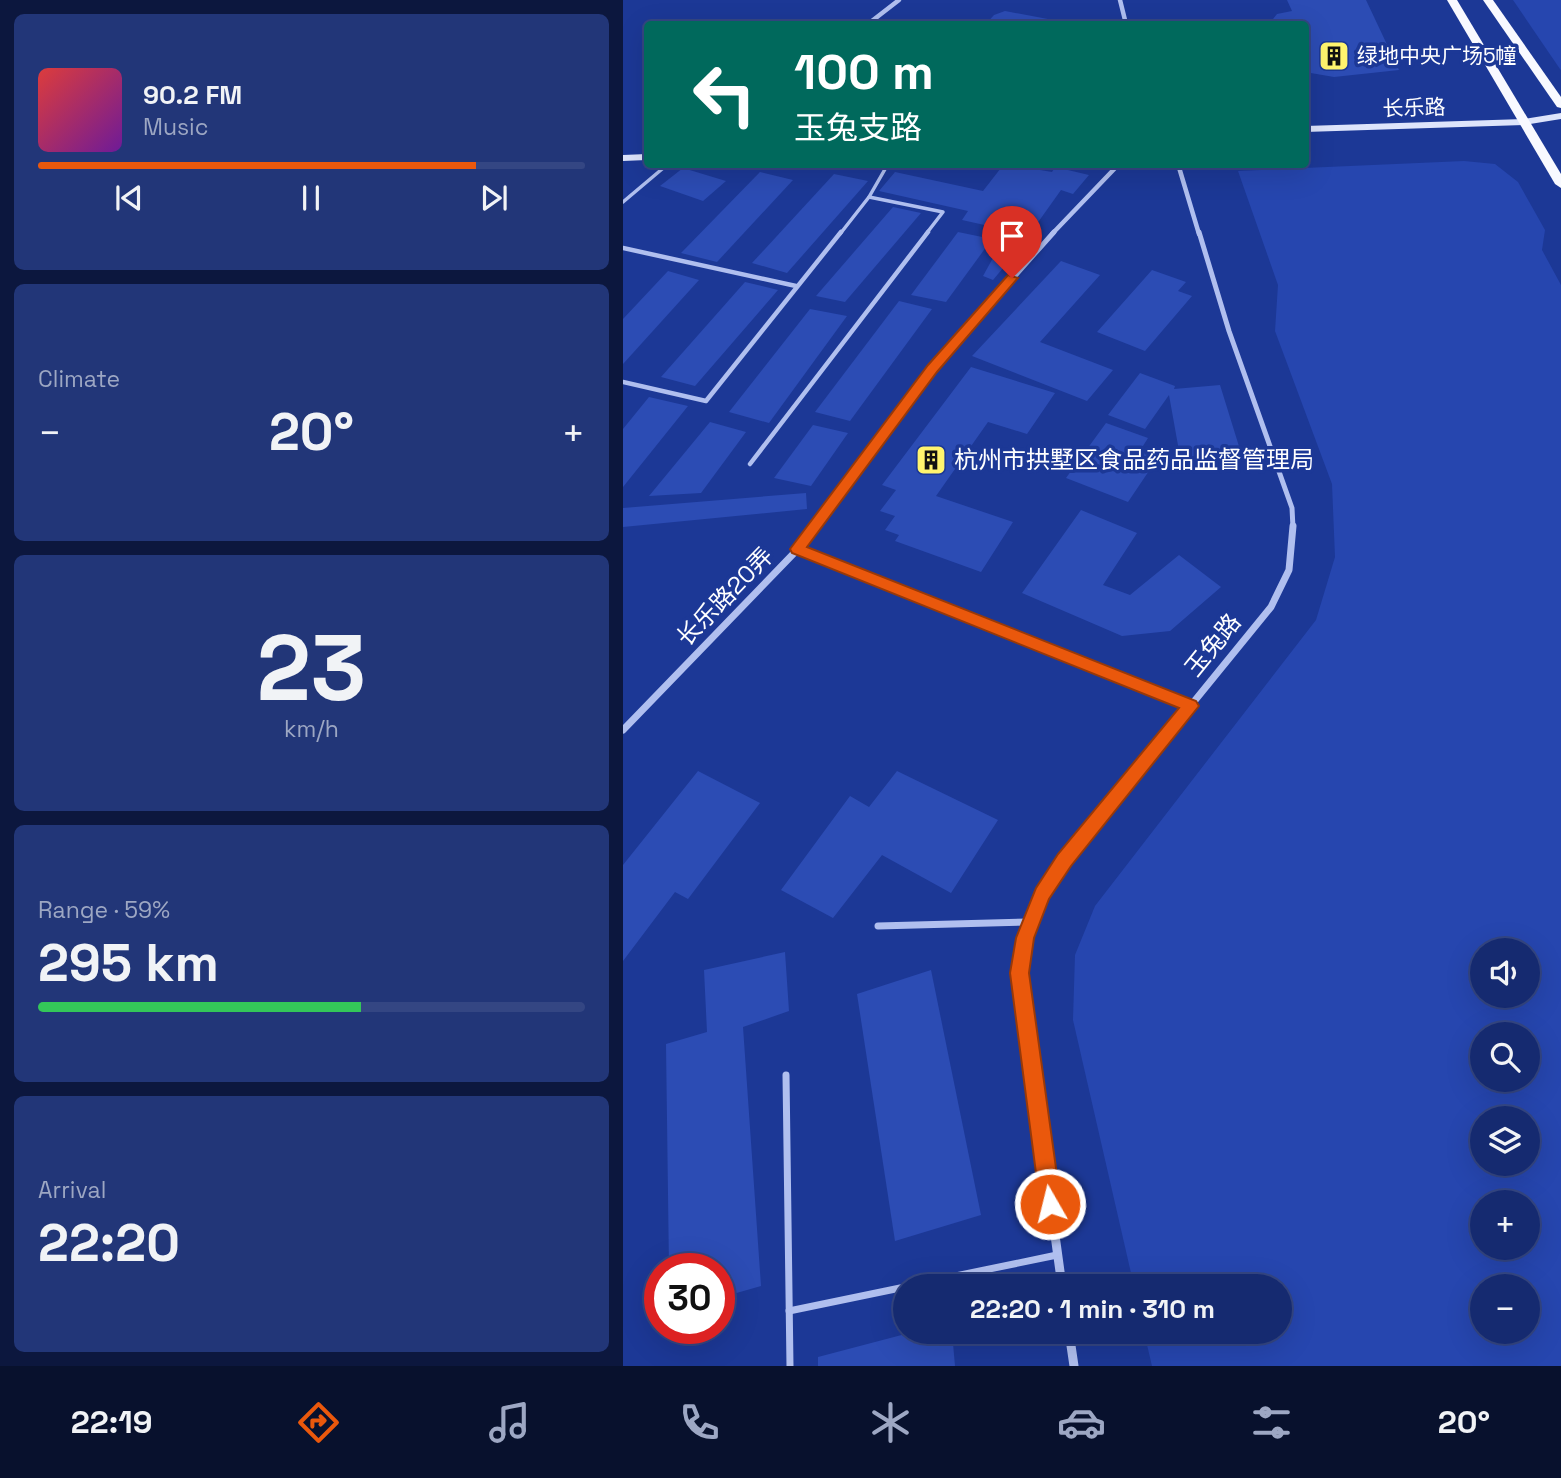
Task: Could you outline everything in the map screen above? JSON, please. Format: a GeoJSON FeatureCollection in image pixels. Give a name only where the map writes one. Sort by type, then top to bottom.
{"type":"FeatureCollection","features":[{"type":"Feature","properties":{"kind":"main road"},"geometry":{"type":"LineString","coordinates":[[1452,0],[1561,184]]}},
{"type":"Feature","properties":{"kind":"main road"},"geometry":{"type":"LineString","coordinates":[[1488,0],[1561,105]]}},
{"type":"Feature","properties":{"kind":"street"},"geometry":{"type":"LineString","coordinates":[[871,21],[899,0]]}},
{"type":"Feature","properties":{"kind":"street"},"geometry":{"type":"LineString","coordinates":[[1120,0],[1125,21]]}},
{"type":"Feature","properties":{"kind":"street","name":"长乐路"},"geometry":{"type":"LineString","coordinates":[[1309,129],[1524,121],[1561,116]]}},
{"type":"Feature","properties":{"kind":"street"},"geometry":{"type":"LineString","coordinates":[[623,158],[644,157]]}},
{"type":"Feature","properties":{"kind":"street","name":"长乐路20弄"},"geometry":{"type":"LineString","coordinates":[[623,730],[797,549],[933,369],[1044,242],[1115,168]]}},
{"type":"Feature","properties":{"kind":"street","name":"玉兔路"},"geometry":{"type":"LineString","coordinates":[[1060,1274],[1019,973],[1030,922],[1042,894],[1065,860],[1271,607],[1289,570],[1293,533],[1287,488],[1229,331],[1179,168]]}},
{"type":"Feature","properties":{"kind":"street"},"geometry":{"type":"LineString","coordinates":[[1071,1344],[1074,1366]]}},
{"type":"Feature","properties":{"kind":"lane"},"geometry":{"type":"LineString","coordinates":[[623,202],[663,168]]}},
{"type":"Feature","properties":{"kind":"lane"},"geometry":{"type":"LineString","coordinates":[[623,382],[706,401],[869,197],[886,168]]}},
{"type":"Feature","properties":{"kind":"lane"},"geometry":{"type":"LineString","coordinates":[[750,464],[943,212],[869,197]]}},
{"type":"Feature","properties":{"kind":"lane"},"geometry":{"type":"LineString","coordinates":[[623,248],[796,286]]}},
{"type":"Feature","properties":{"kind":"lane"},"geometry":{"type":"LineString","coordinates":[[797,549],[1191,706]]}},
{"type":"Feature","properties":{"kind":"lane"},"geometry":{"type":"LineString","coordinates":[[878,926],[1030,922]]}},
{"type":"Feature","properties":{"kind":"lane"},"geometry":{"type":"LineString","coordinates":[[786,1075],[790,1366]]}},
{"type":"Feature","properties":{"kind":"lane"},"geometry":{"type":"LineString","coordinates":[[964,1274],[1057,1255]]}},
{"type":"Feature","properties":{"kind":"lane"},"geometry":{"type":"LineString","coordinates":[[789,1311],[893,1289]]}},
{"type":"Feature","properties":{"kind":"shaded area"},"geometry":{"type":"Polygon","coordinates":[[[1513,0],[1561,0],[1561,70],[1560,69],[1513,0]]]}},
{"type":"Feature","properties":{"kind":"shaded area"},"geometry":{"type":"Polygon","coordinates":[[[1464,161],[1495,164],[1518,182],[1545,230],[1542,250],[1561,285],[1561,1366],[1152,1366],[1147,1344],[1292,1344],[1292,1274],[1131,1274],[1073,1020],[1075,955],[1095,906],[1316,620],[1335,557],[1332,484],[1275,331],[1278,285],[1238,171],[1464,161]]]}},
{"type":"Feature","properties":{"kind":"building"},"geometry":{"type":"Polygon","coordinates":[[[1287,0],[1366,0],[1399,70],[1334,77],[1309,73],[1309,21],[1271,21],[1277,14],[1292,11],[1287,0]]]}},
{"type":"Feature","properties":{"kind":"building"},"geometry":{"type":"Polygon","coordinates":[[[1005,11],[1058,21],[989,21],[994,15],[1005,11]]]}},
{"type":"Feature","properties":{"kind":"building"},"geometry":{"type":"Polygon","coordinates":[[[683,168],[726,181],[703,201],[660,186],[683,168]]]}},
{"type":"Feature","properties":{"kind":"building"},"geometry":{"type":"Polygon","coordinates":[[[1001,168],[1028,168],[1052,172],[1054,168],[1059,168],[1089,175],[1073,194],[1061,190],[1029,235],[962,220],[968,211],[879,191],[895,172],[983,191],[1001,168]]]}},
{"type":"Feature","properties":{"kind":"building"},"geometry":{"type":"Polygon","coordinates":[[[760,172],[793,180],[717,262],[681,253],[760,172]]]}},
{"type":"Feature","properties":{"kind":"building"},"geometry":{"type":"Polygon","coordinates":[[[834,174],[868,181],[787,273],[752,263],[834,174]]]}},
{"type":"Feature","properties":{"kind":"building"},"geometry":{"type":"Polygon","coordinates":[[[893,207],[921,213],[845,302],[816,296],[893,207]]]}},
{"type":"Feature","properties":{"kind":"building"},"geometry":{"type":"Polygon","coordinates":[[[958,232],[992,239],[946,302],[911,295],[958,232]]]}},
{"type":"Feature","properties":{"kind":"building"},"geometry":{"type":"Polygon","coordinates":[[[1004,238],[1024,243],[993,280],[983,276],[1004,238]]]}},
{"type":"Feature","properties":{"kind":"building"},"geometry":{"type":"Polygon","coordinates":[[[1061,261],[1100,275],[1040,342],[1113,370],[1087,401],[972,356],[1061,261]]]}},
{"type":"Feature","properties":{"kind":"building"},"geometry":{"type":"Polygon","coordinates":[[[1152,270],[1186,282],[1178,291],[1192,296],[1145,351],[1097,332],[1152,270]]]}},
{"type":"Feature","properties":{"kind":"building"},"geometry":{"type":"Polygon","coordinates":[[[668,271],[699,280],[623,364],[623,319],[668,271]]]}},
{"type":"Feature","properties":{"kind":"building"},"geometry":{"type":"Polygon","coordinates":[[[745,282],[778,290],[695,386],[661,377],[745,282]]]}},
{"type":"Feature","properties":{"kind":"building"},"geometry":{"type":"Polygon","coordinates":[[[899,301],[932,309],[850,421],[815,412],[899,301]]]}},
{"type":"Feature","properties":{"kind":"building"},"geometry":{"type":"Polygon","coordinates":[[[810,309],[847,316],[769,423],[729,412],[810,309]]]}},
{"type":"Feature","properties":{"kind":"building","name":"杭州市拱墅区食品药品监督管理局"},"geometry":{"type":"Polygon","coordinates":[[[971,367],[1055,393],[1027,434],[988,422],[936,496],[1013,522],[981,572],[895,541],[899,535],[885,530],[895,516],[880,511],[896,490],[882,485],[971,367]]]}},
{"type":"Feature","properties":{"kind":"building"},"geometry":{"type":"Polygon","coordinates":[[[1140,373],[1175,386],[1174,389],[1220,385],[1242,456],[1181,462],[1169,395],[1145,429],[1108,415],[1140,373]]]}},
{"type":"Feature","properties":{"kind":"building"},"geometry":{"type":"Polygon","coordinates":[[[649,397],[688,406],[623,487],[623,429],[649,397]]]}},
{"type":"Feature","properties":{"kind":"building"},"geometry":{"type":"Polygon","coordinates":[[[710,422],[746,432],[701,493],[649,496],[710,422]]]}},
{"type":"Feature","properties":{"kind":"building"},"geometry":{"type":"Polygon","coordinates":[[[1106,423],[1148,438],[1141,449],[1159,456],[1128,502],[1066,478],[1106,423]]]}},
{"type":"Feature","properties":{"kind":"building"},"geometry":{"type":"Polygon","coordinates":[[[813,425],[848,433],[811,486],[774,478],[813,425]]]}},
{"type":"Feature","properties":{"kind":"building"},"geometry":{"type":"Polygon","coordinates":[[[806,493],[807,509],[623,527],[623,508],[806,493]]]}},
{"type":"Feature","properties":{"kind":"building"},"geometry":{"type":"Polygon","coordinates":[[[1081,510],[1137,533],[1103,585],[1130,595],[1179,555],[1221,587],[1170,631],[1122,636],[1022,593],[1081,510]]]}},
{"type":"Feature","properties":{"kind":"building"},"geometry":{"type":"Polygon","coordinates":[[[698,771],[760,803],[688,899],[675,892],[623,961],[623,865],[698,771]]]}},
{"type":"Feature","properties":{"kind":"building"},"geometry":{"type":"Polygon","coordinates":[[[897,771],[998,820],[951,893],[882,855],[833,918],[781,890],[850,796],[869,807],[897,771]]]}},
{"type":"Feature","properties":{"kind":"building"},"geometry":{"type":"Polygon","coordinates":[[[785,952],[789,1011],[743,1027],[761,1286],[735,1293],[735,1253],[669,1253],[666,1044],[707,1032],[704,970],[785,952]]]}},
{"type":"Feature","properties":{"kind":"building"},"geometry":{"type":"Polygon","coordinates":[[[931,970],[981,1215],[895,1241],[857,994],[931,970]]]}},
{"type":"Feature","properties":{"kind":"building"},"geometry":{"type":"Polygon","coordinates":[[[893,1337],[893,1344],[953,1344],[955,1366],[818,1366],[818,1357],[893,1337]]]}},
{"type":"Feature","properties":{"kind":"place","name":"绿地中央广场5幢"},"geometry":{"type":"Point","coordinates":[1334,56]}},
{"type":"Feature","properties":{"kind":"place","name":"杭州市拱墅区食品药品监督管理局"},"geometry":{"type":"Point","coordinates":[931,460]}},
{"type":"Feature","properties":{"kind":"route"},"geometry":{"type":"LineString","coordinates":[[1012,278],[933,369],[797,549],[1191,706],[1065,860],[1042,894],[1025,938],[1019,973],[1050,1204]]}}]}
